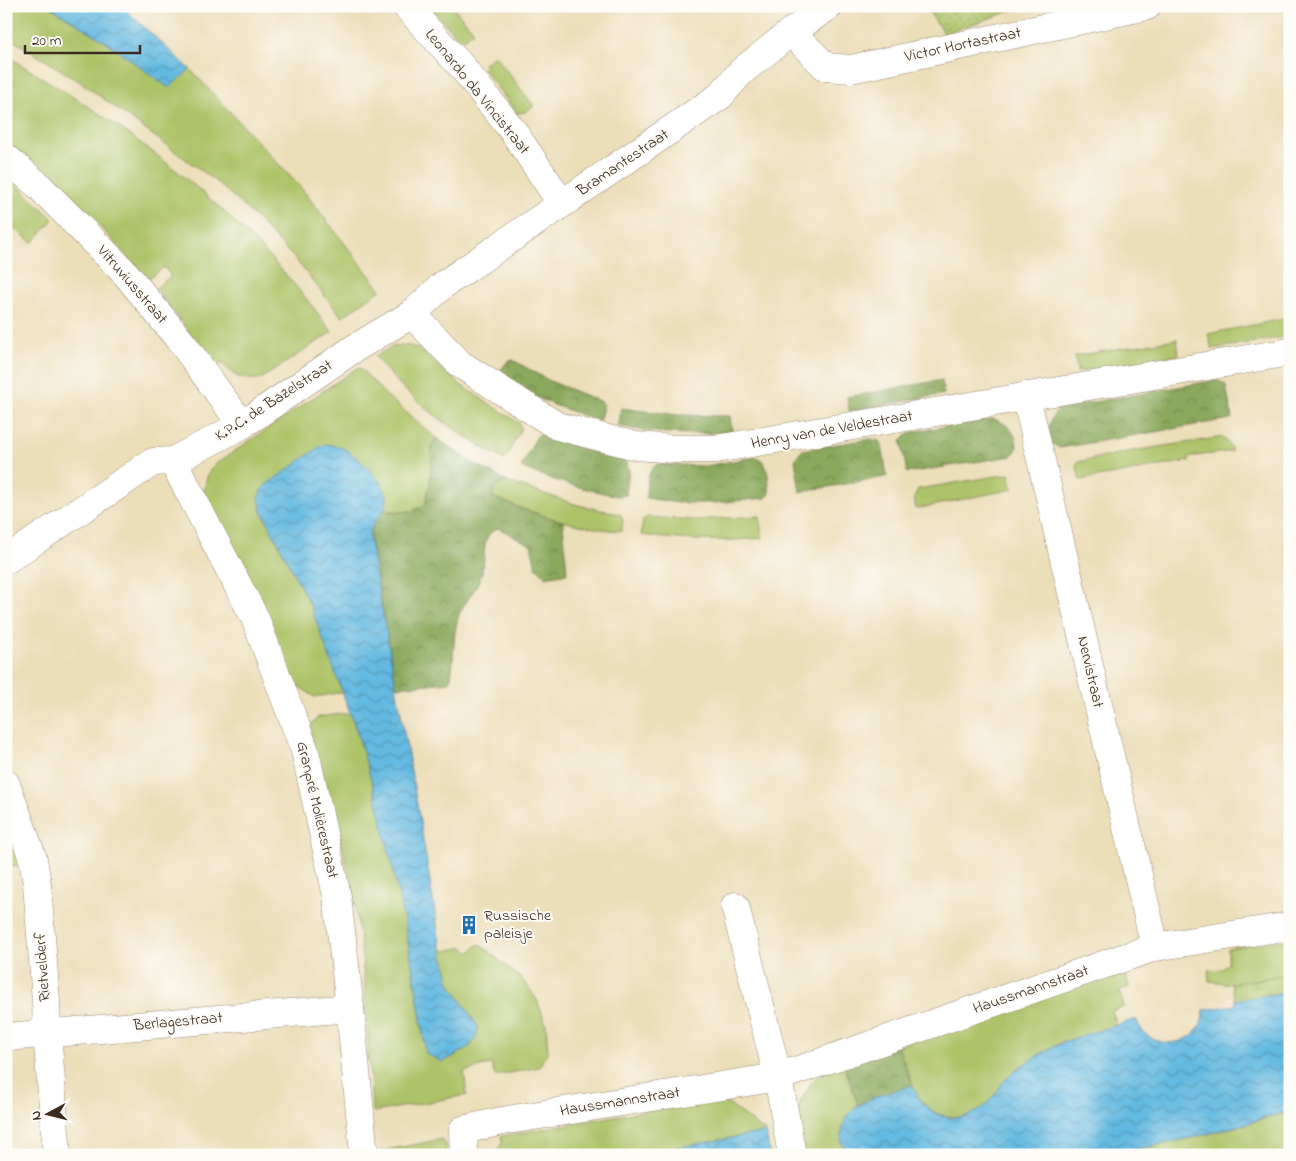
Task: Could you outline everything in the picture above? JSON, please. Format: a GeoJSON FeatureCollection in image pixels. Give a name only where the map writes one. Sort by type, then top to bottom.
{"type":"FeatureCollection","features":[{"type":"Feature","properties":{"kind":"street","name":"Leonardo da Vincistraat"},"geometry":{"type":"LineString","coordinates":[[406,6],[462,67],[507,124],[562,204]]}},
{"type":"Feature","properties":{"kind":"street","name":"Bramantestraat"},"geometry":{"type":"LineString","coordinates":[[412,314],[443,285],[720,96],[741,72],[791,32],[829,6]]}},
{"type":"Feature","properties":{"kind":"street","name":"Victor Hortastraat"},"geometry":{"type":"LineString","coordinates":[[791,32],[826,67],[851,69],[1130,8]]}},
{"type":"Feature","properties":{"kind":"street","name":"Vitruviusstraat"},"geometry":{"type":"LineString","coordinates":[[6,158],[38,185],[126,274],[183,344],[242,425]]}},
{"type":"Feature","properties":{"kind":"street","name":"K.P.C. de Bazelstraat"},"geometry":{"type":"LineString","coordinates":[[6,560],[153,462],[173,461],[242,425],[355,348],[412,314]]}},
{"type":"Feature","properties":{"kind":"street","name":"Henry van de Veldestraat"},"geometry":{"type":"LineString","coordinates":[[412,314],[460,364],[557,426],[636,446],[675,449],[716,449],[1290,352]]}},
{"type":"Feature","properties":{"kind":"street","name":"Nervistraat"},"geometry":{"type":"LineString","coordinates":[[1026,396],[1155,947]]}},
{"type":"Feature","properties":{"kind":"street","name":"Granpré Molièrestraat"},"geometry":{"type":"LineString","coordinates":[[173,461],[255,618],[305,750],[337,896],[364,1155]]}},
{"type":"Feature","properties":{"kind":"street","name":"Rietvelderf"},"geometry":{"type":"LineString","coordinates":[[6,784],[33,859],[37,884],[57,1155]]}},
{"type":"Feature","properties":{"kind":"street"},"geometry":{"type":"LineString","coordinates":[[735,906],[778,1076],[792,1155]]}},
{"type":"Feature","properties":{"kind":"street","name":"Haussmannstraat"},"geometry":{"type":"LineString","coordinates":[[463,1142],[502,1121],[778,1076],[1155,947],[1290,926]]}},
{"type":"Feature","properties":{"kind":"street","name":"Berlagestraat"},"geometry":{"type":"LineString","coordinates":[[6,1036],[350,1008]]}},
{"type":"Feature","properties":{"kind":"green space"},"geometry":{"type":"Polygon","coordinates":[[[6,6],[49,6],[106,42],[168,87],[190,69],[302,189],[381,290],[342,317],[295,259],[255,217],[218,183],[82,83],[6,36],[6,6]]]}},
{"type":"Feature","properties":{"kind":"green space"},"geometry":{"type":"Polygon","coordinates":[[[429,6],[452,6],[474,31],[463,40],[460,40],[429,6]]]}},
{"type":"Feature","properties":{"kind":"green space"},"geometry":{"type":"Polygon","coordinates":[[[925,6],[1025,6],[944,34],[925,6]]]}},
{"type":"Feature","properties":{"kind":"green space"},"geometry":{"type":"Polygon","coordinates":[[[6,55],[113,123],[212,200],[287,276],[332,332],[261,379],[238,377],[230,372],[222,362],[215,367],[156,288],[171,276],[164,267],[148,279],[95,221],[6,141],[6,55]]]}},
{"type":"Feature","properties":{"kind":"green space"},"geometry":{"type":"Polygon","coordinates":[[[495,55],[534,106],[525,112],[517,113],[483,69],[484,64],[495,55]]]}},
{"type":"Feature","properties":{"kind":"green space"},"geometry":{"type":"Polygon","coordinates":[[[6,174],[52,218],[52,221],[33,242],[6,221],[6,174]]]}},
{"type":"Feature","properties":{"kind":"green space"},"geometry":{"type":"Polygon","coordinates":[[[1288,318],[1290,336],[1212,349],[1208,334],[1288,318]]]}},
{"type":"Feature","properties":{"kind":"green space"},"geometry":{"type":"Polygon","coordinates":[[[1177,339],[1179,355],[1077,372],[1075,356],[1177,339]]]}},
{"type":"Feature","properties":{"kind":"green space"},"geometry":{"type":"Polygon","coordinates":[[[402,345],[419,349],[462,386],[519,423],[521,428],[505,460],[469,439],[434,415],[402,387],[375,356],[392,347],[402,345]]]}},
{"type":"Feature","properties":{"kind":"green space"},"geometry":{"type":"Polygon","coordinates":[[[513,360],[550,381],[602,402],[604,405],[599,421],[536,397],[498,373],[508,361],[513,360]]]}},
{"type":"Feature","properties":{"kind":"green space"},"geometry":{"type":"Polygon","coordinates":[[[357,368],[361,369],[387,396],[436,438],[432,445],[430,484],[425,505],[414,510],[400,512],[384,510],[387,498],[381,482],[259,497],[261,509],[311,607],[343,692],[315,697],[298,686],[295,688],[204,492],[205,483],[211,469],[217,463],[357,368]]]}},
{"type":"Feature","properties":{"kind":"green space"},"geometry":{"type":"Polygon","coordinates":[[[942,380],[944,394],[849,411],[847,397],[942,380]]]}},
{"type":"Feature","properties":{"kind":"green space"},"geometry":{"type":"Polygon","coordinates":[[[1217,380],[1226,385],[1231,419],[1060,448],[1051,443],[1049,433],[1051,420],[1061,408],[1217,380]]]}},
{"type":"Feature","properties":{"kind":"green space"},"geometry":{"type":"Polygon","coordinates":[[[621,408],[678,415],[730,416],[732,431],[675,433],[617,426],[621,408]]]}},
{"type":"Feature","properties":{"kind":"green space"},"geometry":{"type":"Polygon","coordinates":[[[992,419],[1011,429],[1016,438],[1017,449],[1012,456],[907,473],[901,441],[906,435],[912,432],[992,419]]]}},
{"type":"Feature","properties":{"kind":"green space"},"geometry":{"type":"Polygon","coordinates":[[[541,434],[591,452],[626,461],[629,470],[626,495],[618,496],[581,487],[521,467],[537,436],[541,434]]]}},
{"type":"Feature","properties":{"kind":"green space"},"geometry":{"type":"Polygon","coordinates":[[[1223,437],[1232,451],[1189,457],[1189,461],[1080,480],[1076,464],[1132,451],[1223,437]]]}},
{"type":"Feature","properties":{"kind":"green space"},"geometry":{"type":"Polygon","coordinates":[[[436,438],[477,465],[508,482],[502,483],[494,489],[493,497],[516,507],[563,522],[567,573],[546,577],[536,567],[531,545],[498,528],[492,531],[486,541],[480,578],[457,620],[450,682],[396,687],[369,532],[371,525],[384,510],[405,512],[425,505],[430,484],[432,445],[436,438]]]}},
{"type":"Feature","properties":{"kind":"green space"},"geometry":{"type":"Polygon","coordinates":[[[870,439],[878,440],[882,445],[887,476],[800,492],[795,460],[802,450],[870,439]]]}},
{"type":"Feature","properties":{"kind":"green space"},"geometry":{"type":"Polygon","coordinates":[[[756,457],[761,459],[768,472],[770,494],[766,498],[716,503],[678,503],[646,498],[649,474],[654,466],[658,464],[705,466],[756,457]]]}},
{"type":"Feature","properties":{"kind":"green space"},"geometry":{"type":"Polygon","coordinates":[[[1009,474],[1013,489],[916,509],[914,498],[918,489],[1009,474]]]}},
{"type":"Feature","properties":{"kind":"green space"},"geometry":{"type":"Polygon","coordinates":[[[508,482],[578,505],[620,514],[623,521],[621,531],[588,527],[556,519],[493,497],[494,489],[502,483],[508,482]]]}},
{"type":"Feature","properties":{"kind":"green space"},"geometry":{"type":"Polygon","coordinates":[[[760,516],[762,538],[702,540],[641,535],[643,520],[647,517],[694,520],[760,516]]]}},
{"type":"Feature","properties":{"kind":"green space"},"geometry":{"type":"Polygon","coordinates":[[[351,713],[387,839],[405,925],[426,1053],[443,1062],[471,1046],[478,1027],[450,983],[441,948],[446,951],[464,947],[470,953],[480,944],[523,980],[537,1000],[546,1024],[548,1051],[539,1067],[495,1076],[491,1064],[464,1072],[467,1095],[374,1112],[372,1110],[364,981],[356,912],[338,832],[308,728],[318,717],[351,713]]]}},
{"type":"Feature","properties":{"kind":"green space"},"geometry":{"type":"Polygon","coordinates":[[[6,825],[20,865],[6,866],[6,825]]]}},
{"type":"Feature","properties":{"kind":"green space"},"geometry":{"type":"Polygon","coordinates":[[[1290,939],[1290,974],[1231,984],[1209,981],[1208,970],[1222,969],[1228,963],[1228,948],[1290,939]]]}},
{"type":"Feature","properties":{"kind":"green space"},"geometry":{"type":"Polygon","coordinates":[[[1124,968],[1129,987],[1119,991],[1124,1007],[1112,1011],[1117,1025],[1068,1040],[1041,1053],[1011,1075],[989,1102],[977,1112],[963,1117],[945,1116],[933,1111],[924,1104],[917,1094],[911,1083],[898,1046],[1124,968]]]}},
{"type":"Feature","properties":{"kind":"green space"},"geometry":{"type":"Polygon","coordinates":[[[1290,974],[1290,992],[1235,1000],[1231,984],[1290,974]]]}},
{"type":"Feature","properties":{"kind":"green space"},"geometry":{"type":"Polygon","coordinates":[[[898,1046],[913,1085],[858,1105],[844,1064],[898,1046]]]}},
{"type":"Feature","properties":{"kind":"green space"},"geometry":{"type":"Polygon","coordinates":[[[844,1064],[858,1105],[854,1107],[848,1151],[851,1155],[803,1155],[798,1111],[800,1102],[812,1082],[822,1073],[844,1064]]]}},
{"type":"Feature","properties":{"kind":"green space"},"geometry":{"type":"Polygon","coordinates":[[[725,1097],[727,1103],[766,1132],[633,1155],[494,1155],[502,1143],[501,1136],[725,1097]]]}},
{"type":"Feature","properties":{"kind":"green space"},"geometry":{"type":"Polygon","coordinates":[[[1290,1111],[1290,1152],[1282,1155],[1101,1155],[1196,1137],[1290,1111]]]}},
{"type":"Feature","properties":{"kind":"green space"},"geometry":{"type":"Polygon","coordinates":[[[442,1139],[445,1143],[447,1155],[376,1155],[377,1152],[442,1139]]]}},
{"type":"Feature","properties":{"kind":"water"},"geometry":{"type":"Polygon","coordinates":[[[49,6],[121,6],[190,69],[169,88],[106,42],[49,6]]]}},
{"type":"Feature","properties":{"kind":"water"},"geometry":{"type":"Polygon","coordinates":[[[326,444],[343,448],[359,459],[378,479],[387,498],[384,509],[372,526],[369,536],[441,948],[450,983],[478,1027],[475,1040],[466,1049],[443,1062],[426,1054],[415,979],[401,906],[376,796],[357,732],[311,607],[261,509],[259,497],[261,490],[266,485],[326,444]]]}},
{"type":"Feature","properties":{"kind":"water"},"geometry":{"type":"Polygon","coordinates":[[[1290,992],[1290,1111],[1195,1137],[1101,1155],[852,1155],[841,1143],[847,1117],[855,1108],[875,1097],[913,1085],[920,1099],[930,1110],[944,1116],[967,1116],[975,1113],[987,1104],[1005,1080],[1020,1067],[1064,1042],[1136,1019],[1142,1030],[1155,1040],[1170,1043],[1178,1042],[1186,1039],[1198,1029],[1204,1010],[1235,1005],[1235,1000],[1290,992]]]}},
{"type":"Feature","properties":{"kind":"water"},"geometry":{"type":"Polygon","coordinates":[[[766,1132],[770,1155],[633,1155],[766,1132]]]}},
{"type":"Feature","properties":{"kind":"place","name":"Russische paleisje"},"geometry":{"type":"Point","coordinates":[469,925]}}]}
